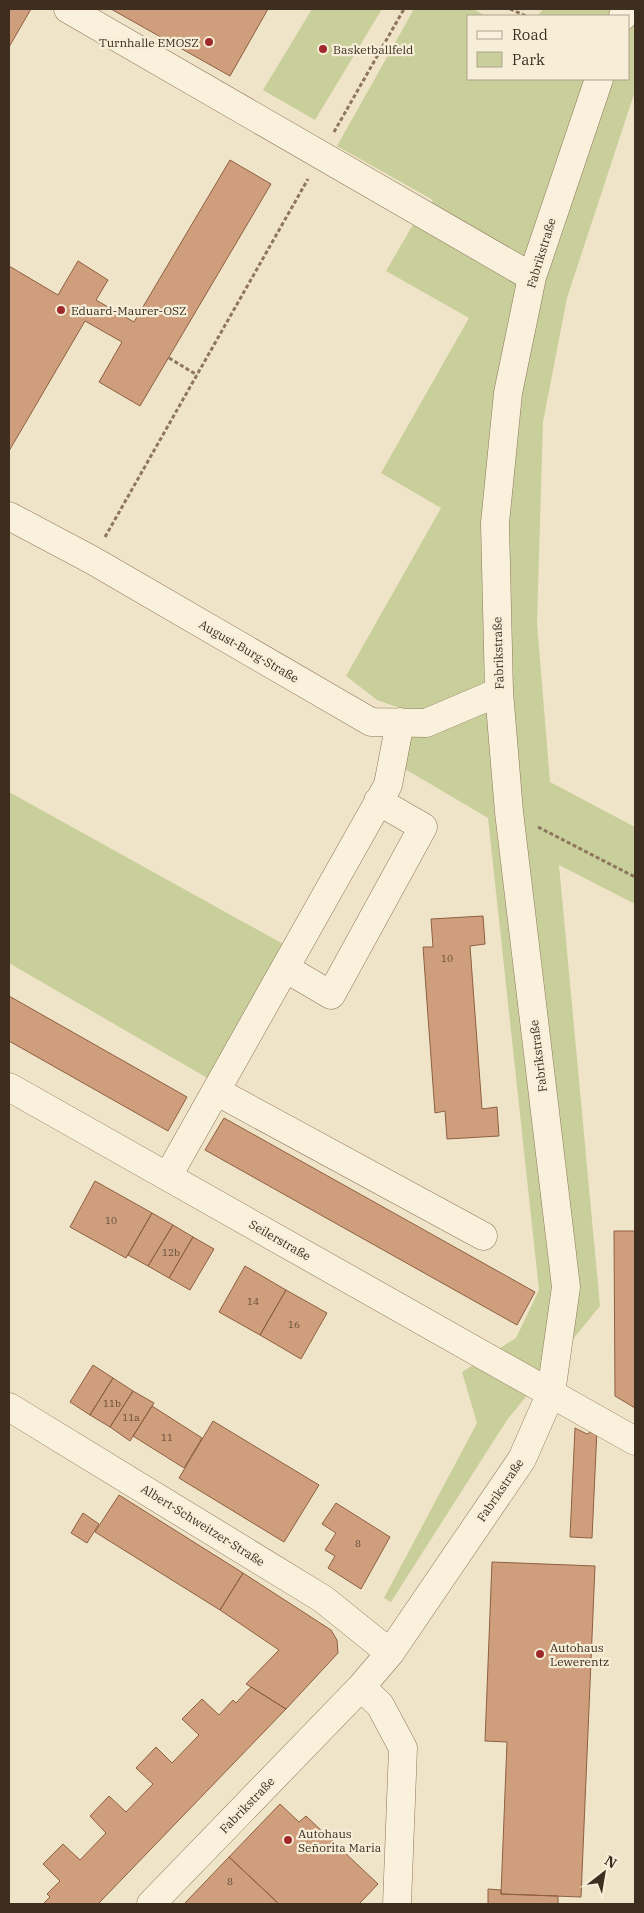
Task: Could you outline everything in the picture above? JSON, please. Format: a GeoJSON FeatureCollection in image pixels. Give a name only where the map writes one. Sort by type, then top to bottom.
{"type":"FeatureCollection","features":[{"type":"Feature","properties":{"kind":"street"},"geometry":{"type":"LineString","coordinates":[[68,9],[532,277]]}},
{"type":"Feature","properties":{"kind":"street","name":"Fabrikstraße"},"geometry":{"type":"LineString","coordinates":[[151,1904],[361,1687],[390,1653],[522,1459],[551,1393],[566,1287],[508,812],[499,692],[495,522],[508,393],[532,277],[599,80]]}},
{"type":"Feature","properties":{"kind":"street","name":"August-Burg-Straße"},"geometry":{"type":"LineString","coordinates":[[9,516],[92,560],[371,722],[426,723],[499,692]]}},
{"type":"Feature","properties":{"kind":"street"},"geometry":{"type":"LineString","coordinates":[[168,1176],[388,785],[400,722]]}},
{"type":"Feature","properties":{"kind":"street"},"geometry":{"type":"LineString","coordinates":[[285,968],[331,995],[423,827],[378,801]]}},
{"type":"Feature","properties":{"kind":"street","name":"Seilerstraße"},"geometry":{"type":"LineString","coordinates":[[9,1087],[635,1441]]}},
{"type":"Feature","properties":{"kind":"street"},"geometry":{"type":"LineString","coordinates":[[216,1090],[484,1236]]}},
{"type":"Feature","properties":{"kind":"street","name":"Albert-Schweitzer-Straße"},"geometry":{"type":"LineString","coordinates":[[9,1407],[323,1600],[390,1653]]}},
{"type":"Feature","properties":{"kind":"street"},"geometry":{"type":"LineString","coordinates":[[361,1687],[380,1705],[403,1748],[397,1904]]}},
{"type":"Feature","properties":{"kind":"path"},"geometry":{"type":"LineString","coordinates":[[92,560],[404,9]]}},
{"type":"Feature","properties":{"kind":"path"},"geometry":{"type":"LineString","coordinates":[[510,9],[524,15]]}},
{"type":"Feature","properties":{"kind":"path"},"geometry":{"type":"LineString","coordinates":[[169,358],[197,375]]}},
{"type":"Feature","properties":{"kind":"path"},"geometry":{"type":"LineString","coordinates":[[508,812],[635,877]]}},
{"type":"Feature","properties":{"kind":"green space","name":"Basketballfeld"},"geometry":{"type":"Polygon","coordinates":[[[312,9],[382,9],[315,120],[263,90],[312,9]]]}},
{"type":"Feature","properties":{"kind":"green space"},"geometry":{"type":"Polygon","coordinates":[[[414,9],[473,9],[484,15],[467,15],[467,80],[629,80],[629,15],[539,15],[543,9],[635,9],[635,91],[567,298],[543,422],[537,623],[550,782],[635,827],[635,904],[559,865],[600,1306],[507,1420],[391,1602],[384,1598],[477,1423],[462,1372],[516,1338],[539,1290],[488,818],[405,769],[413,713],[377,700],[346,676],[441,508],[381,473],[469,318],[386,271],[411,228],[433,200],[337,146],[414,9]]]}},
{"type":"Feature","properties":{"kind":"green space"},"geometry":{"type":"Polygon","coordinates":[[[9,792],[285,945],[209,1079],[9,963],[9,792]]]}},
{"type":"Feature","properties":{"kind":"building"},"geometry":{"type":"Polygon","coordinates":[[[9,9],[31,9],[9,47],[9,9]]]}},
{"type":"Feature","properties":{"kind":"building","name":"Turnhalle EMOSZ"},"geometry":{"type":"Polygon","coordinates":[[[111,9],[268,9],[230,76],[111,9]]]}},
{"type":"Feature","properties":{"kind":"building","name":"Eduard-Maurer-OSZ"},"geometry":{"type":"Polygon","coordinates":[[[230,160],[271,184],[140,406],[99,382],[122,342],[85,321],[9,451],[9,266],[58,295],[78,261],[108,280],[96,300],[134,322],[230,160]]]}},
{"type":"Feature","properties":{"kind":"building"},"geometry":{"type":"Polygon","coordinates":[[[483,916],[485,944],[470,946],[482,1109],[497,1107],[499,1136],[447,1139],[445,1111],[435,1113],[423,947],[433,947],[431,919],[483,916]]]}},
{"type":"Feature","properties":{"kind":"building"},"geometry":{"type":"Polygon","coordinates":[[[9,996],[187,1097],[168,1131],[9,1041],[9,996]]]}},
{"type":"Feature","properties":{"kind":"building"},"geometry":{"type":"Polygon","coordinates":[[[224,1118],[535,1292],[517,1325],[205,1150],[224,1118]]]}},
{"type":"Feature","properties":{"kind":"building"},"geometry":{"type":"Polygon","coordinates":[[[95,1181],[152,1213],[126,1258],[70,1227],[95,1181]]]}},
{"type":"Feature","properties":{"kind":"building"},"geometry":{"type":"Polygon","coordinates":[[[152,1213],[173,1225],[148,1266],[128,1255],[152,1213]]]}},
{"type":"Feature","properties":{"kind":"building"},"geometry":{"type":"Polygon","coordinates":[[[173,1225],[193,1237],[169,1278],[148,1266],[173,1225]]]}},
{"type":"Feature","properties":{"kind":"building"},"geometry":{"type":"Polygon","coordinates":[[[614,1231],[635,1231],[635,1408],[615,1396],[614,1231]]]}},
{"type":"Feature","properties":{"kind":"building"},"geometry":{"type":"Polygon","coordinates":[[[193,1237],[214,1249],[190,1290],[169,1278],[193,1237]]]}},
{"type":"Feature","properties":{"kind":"building"},"geometry":{"type":"Polygon","coordinates":[[[245,1266],[286,1290],[260,1335],[219,1312],[245,1266]]]}},
{"type":"Feature","properties":{"kind":"building"},"geometry":{"type":"Polygon","coordinates":[[[286,1290],[327,1313],[301,1359],[260,1335],[286,1290]]]}},
{"type":"Feature","properties":{"kind":"building"},"geometry":{"type":"Polygon","coordinates":[[[93,1365],[113,1378],[90,1415],[70,1402],[93,1365]]]}},
{"type":"Feature","properties":{"kind":"building"},"geometry":{"type":"Polygon","coordinates":[[[113,1378],[133,1391],[110,1427],[90,1415],[113,1378]]]}},
{"type":"Feature","properties":{"kind":"building"},"geometry":{"type":"Polygon","coordinates":[[[133,1391],[154,1403],[130,1441],[110,1427],[133,1391]]]}},
{"type":"Feature","properties":{"kind":"building"},"geometry":{"type":"Polygon","coordinates":[[[152,1406],[202,1438],[184,1468],[133,1436],[152,1406]]]}},
{"type":"Feature","properties":{"kind":"building"},"geometry":{"type":"Polygon","coordinates":[[[213,1421],[319,1485],[284,1542],[179,1478],[213,1421]]]}},
{"type":"Feature","properties":{"kind":"building"},"geometry":{"type":"Polygon","coordinates":[[[575,1428],[587,1434],[597,1429],[592,1538],[570,1537],[575,1428]]]}},
{"type":"Feature","properties":{"kind":"building"},"geometry":{"type":"Polygon","coordinates":[[[119,1495],[243,1573],[220,1610],[95,1532],[119,1495]]]}},
{"type":"Feature","properties":{"kind":"building"},"geometry":{"type":"Polygon","coordinates":[[[336,1503],[390,1537],[361,1589],[328,1568],[335,1556],[325,1550],[336,1533],[322,1524],[336,1503]]]}},
{"type":"Feature","properties":{"kind":"building"},"geometry":{"type":"Polygon","coordinates":[[[83,1513],[99,1524],[87,1543],[71,1533],[83,1513]]]}},
{"type":"Feature","properties":{"kind":"building","name":"Autohaus Lewerentz"},"geometry":{"type":"Polygon","coordinates":[[[492,1562],[595,1566],[581,1897],[501,1894],[507,1742],[485,1741],[492,1562]]]}},
{"type":"Feature","properties":{"kind":"building"},"geometry":{"type":"Polygon","coordinates":[[[243,1573],[331,1630],[337,1640],[338,1653],[286,1709],[246,1684],[279,1650],[220,1610],[243,1573]]]}},
{"type":"Feature","properties":{"kind":"building"},"geometry":{"type":"Polygon","coordinates":[[[251,1687],[286,1709],[98,1904],[43,1904],[50,1897],[47,1894],[60,1881],[43,1864],[63,1844],[80,1860],[106,1833],[90,1816],[109,1796],[126,1812],[153,1784],[136,1768],[156,1747],[172,1763],[199,1735],[182,1719],[202,1699],[219,1715],[233,1700],[236,1703],[251,1687]]]}},
{"type":"Feature","properties":{"kind":"building","name":"Autohaus Señorita Maria"},"geometry":{"type":"Polygon","coordinates":[[[280,1804],[299,1822],[306,1816],[378,1884],[359,1904],[279,1904],[229,1857],[280,1804]]]}},
{"type":"Feature","properties":{"kind":"building"},"geometry":{"type":"Polygon","coordinates":[[[229,1857],[279,1904],[184,1904],[229,1857]]]}},
{"type":"Feature","properties":{"kind":"building"},"geometry":{"type":"Polygon","coordinates":[[[488,1889],[501,1890],[501,1894],[558,1896],[558,1904],[488,1904],[488,1889]]]}},
{"type":"Feature","properties":{"kind":"place","name":"Turnhalle EMOSZ"},"geometry":{"type":"Point","coordinates":[209,42]}},
{"type":"Feature","properties":{"kind":"place","name":"Basketballfeld"},"geometry":{"type":"Point","coordinates":[323,49]}},
{"type":"Feature","properties":{"kind":"place","name":"Eduard-Maurer-OSZ"},"geometry":{"type":"Point","coordinates":[61,310]}},
{"type":"Feature","properties":{"kind":"place","name":"Autohaus Lewerentz"},"geometry":{"type":"Point","coordinates":[540,1654]}},
{"type":"Feature","properties":{"kind":"place","name":"Autohaus Señorita Maria"},"geometry":{"type":"Point","coordinates":[288,1840]}}]}
